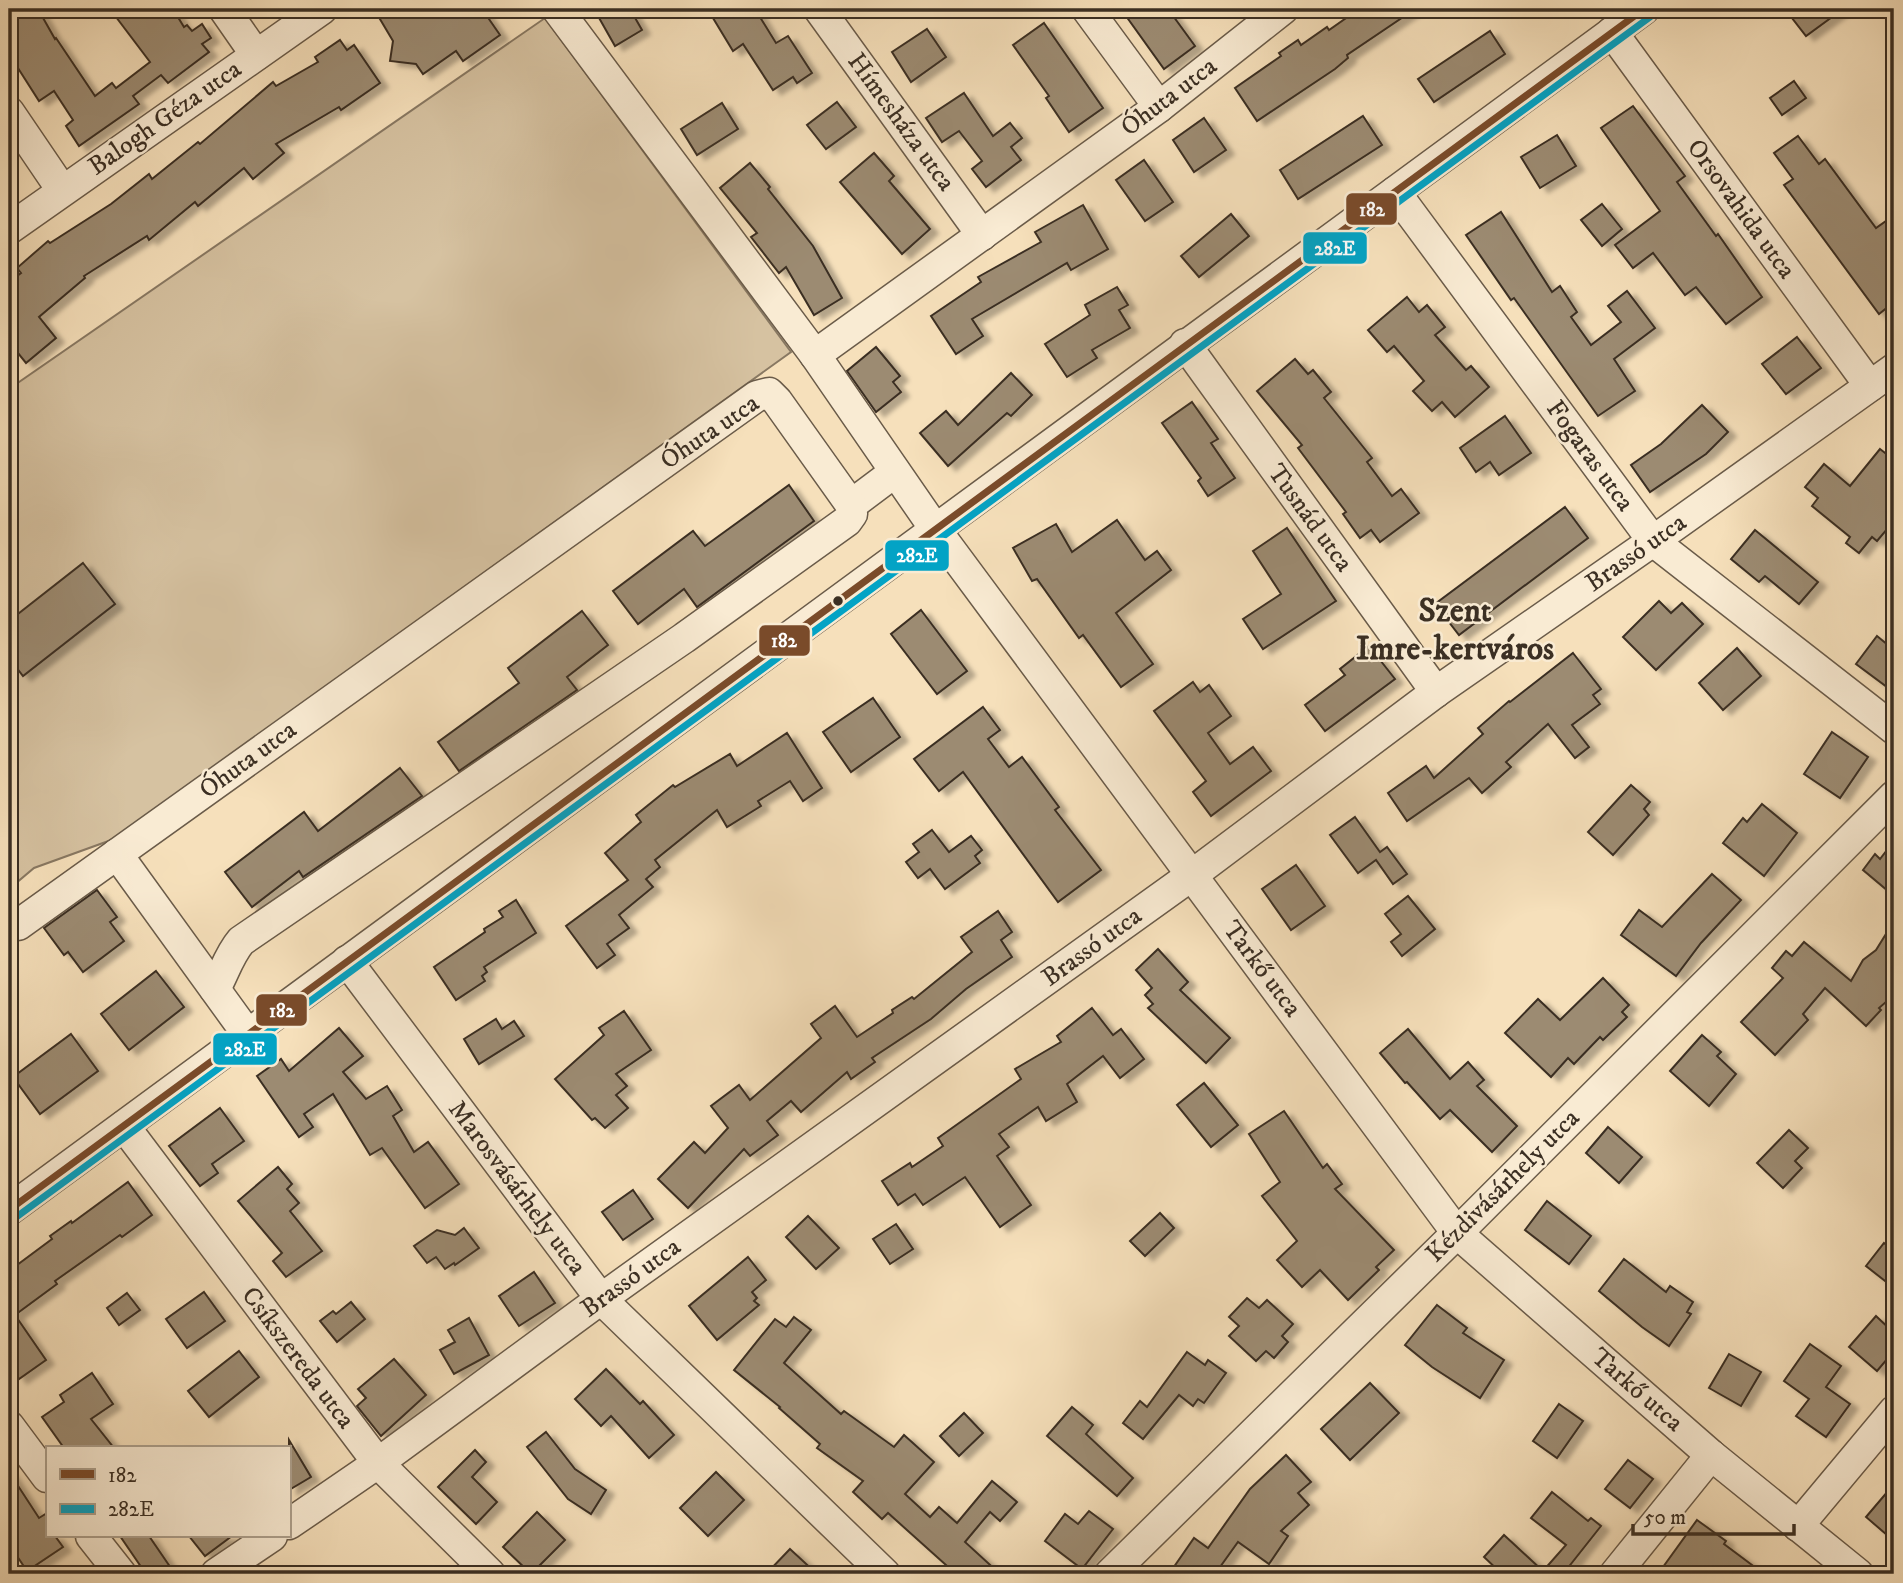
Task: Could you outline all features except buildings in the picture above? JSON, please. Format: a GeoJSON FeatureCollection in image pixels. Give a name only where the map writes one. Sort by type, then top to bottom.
{"type":"FeatureCollection","features":[{"type":"Feature","properties":{"kind":"street"},"geometry":{"type":"LineString","coordinates":[[224,9],[256,55]]}},
{"type":"Feature","properties":{"kind":"street","name":"Balogh Géza utca"},"geometry":{"type":"LineString","coordinates":[[9,229],[322,9]]}},
{"type":"Feature","properties":{"kind":"street","name":"Tarkő utca"},"geometry":{"type":"LineString","coordinates":[[557,9],[815,355],[935,529],[1457,1233],[1711,1455],[1858,1574]]}},
{"type":"Feature","properties":{"kind":"street","name":"Hímesháza utca"},"geometry":{"type":"LineString","coordinates":[[819,9],[982,235]]}},
{"type":"Feature","properties":{"kind":"street"},"geometry":{"type":"LineString","coordinates":[[1087,9],[1159,107]]}},
{"type":"Feature","properties":{"kind":"street","name":"Óhuta utca"},"geometry":{"type":"LineString","coordinates":[[815,355],[1159,107],[1283,9]]}},
{"type":"Feature","properties":{"kind":"street"},"geometry":{"type":"LineString","coordinates":[[9,1210],[1644,9]]}},
{"type":"Feature","properties":{"kind":"street","name":"Orsovahida utca"},"geometry":{"type":"LineString","coordinates":[[1612,32],[1870,386]]}},
{"type":"Feature","properties":{"kind":"street"},"geometry":{"type":"LineString","coordinates":[[9,113],[62,190]]}},
{"type":"Feature","properties":{"kind":"street","name":"Fogaras utca"},"geometry":{"type":"LineString","coordinates":[[1395,192],[1653,541],[1894,729]]}},
{"type":"Feature","properties":{"kind":"street","name":"Tusnád utca"},"geometry":{"type":"LineString","coordinates":[[1185,344],[1436,692]]}},
{"type":"Feature","properties":{"kind":"street","name":"Brassó utca"},"geometry":{"type":"LineString","coordinates":[[290,1523],[377,1464],[1192,876],[1436,692],[1894,369]]}},
{"type":"Feature","properties":{"kind":"street","name":"Óhuta utca"},"geometry":{"type":"LineString","coordinates":[[117,854],[757,396],[769,393],[777,401],[851,505]]}},
{"type":"Feature","properties":{"kind":"street"},"geometry":{"type":"LineString","coordinates":[[215,989],[226,969],[230,953],[240,941],[684,638],[847,521],[852,514],[851,505],[895,472]]}},
{"type":"Feature","properties":{"kind":"street","name":"Kézdivásárhely utca"},"geometry":{"type":"LineString","coordinates":[[1110,1574],[1457,1233],[1894,796]]}},
{"type":"Feature","properties":{"kind":"street"},"geometry":{"type":"LineString","coordinates":[[18,925],[117,854],[248,1035]]}},
{"type":"Feature","properties":{"kind":"street","name":"Marosvásárhely utca"},"geometry":{"type":"LineString","coordinates":[[347,961],[601,1300],[885,1574]]}},
{"type":"Feature","properties":{"kind":"street","name":"Csíkszereda utca"},"geometry":{"type":"LineString","coordinates":[[124,1126],[377,1464],[490,1574]]}},
{"type":"Feature","properties":{"kind":"street"},"geometry":{"type":"LineString","coordinates":[[1798,1525],[1894,1411]]}},
{"type":"Feature","properties":{"kind":"street"},"geometry":{"type":"LineString","coordinates":[[9,1426],[46,1476]]}},
{"type":"Feature","properties":{"kind":"street"},"geometry":{"type":"LineString","coordinates":[[1615,1574],[1711,1455]]}},
{"type":"Feature","properties":{"kind":"street"},"geometry":{"type":"LineString","coordinates":[[94,1538],[121,1574]]}},
{"type":"Feature","properties":{"kind":"street"},"geometry":{"type":"LineString","coordinates":[[216,1574],[269,1538]]}},
{"type":"Feature","properties":{"kind":"shaded area"},"geometry":{"type":"Polygon","coordinates":[[[545,18],[791,352],[114,839],[34,868],[9,889],[9,389],[545,18]]]}},
{"type":"Feature","properties":{"kind":"transit line","name":"182"},"geometry":{"type":"LineString","coordinates":[[9,1210],[1644,9]]}},
{"type":"Feature","properties":{"kind":"transit line","name":"282E"},"geometry":{"type":"LineString","coordinates":[[15,1218],[1650,17]]}},
{"type":"Feature","properties":{"kind":"district","name":"Szent Imre-kertváros"},"geometry":{"type":"Point","coordinates":[1455,630]}}]}
